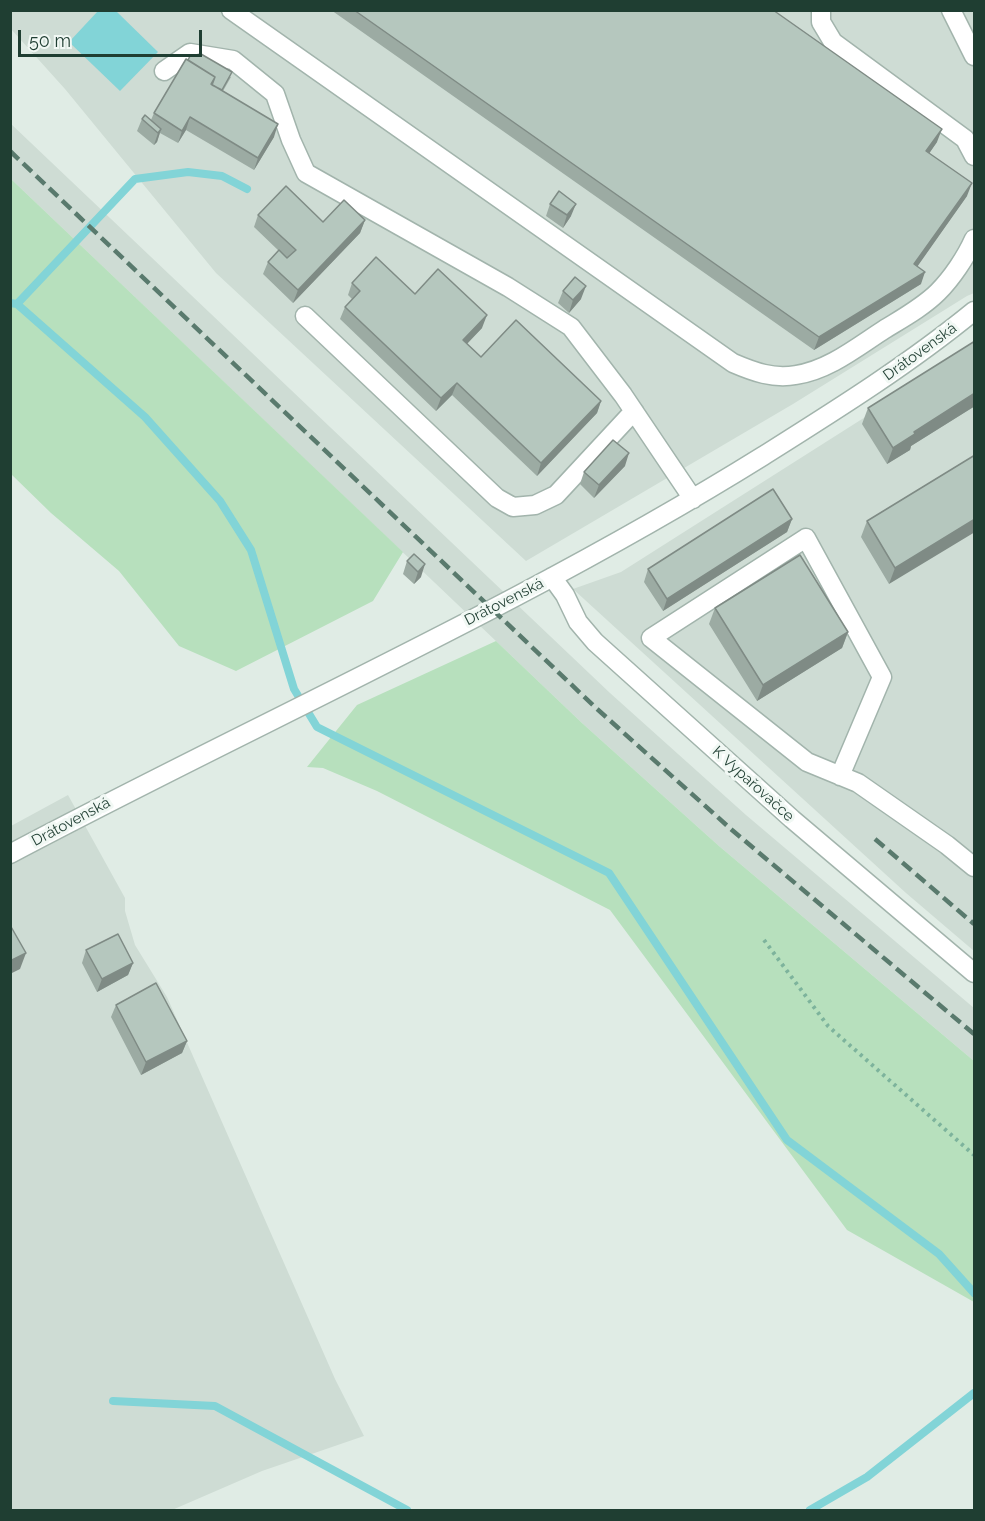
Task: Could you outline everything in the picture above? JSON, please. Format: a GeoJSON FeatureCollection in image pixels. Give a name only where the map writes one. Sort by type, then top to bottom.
{"type":"FeatureCollection","features":[{"type":"Feature","properties":{"kind":"street"},"geometry":{"type":"LineString","coordinates":[[231,10],[733,363],[756,373],[776,376],[796,375],[828,365],[931,298],[953,273],[975,239]]}},
{"type":"Feature","properties":{"kind":"street"},"geometry":{"type":"LineString","coordinates":[[821,10],[821,22],[832,42],[965,139],[975,156]]}},
{"type":"Feature","properties":{"kind":"street"},"geometry":{"type":"LineString","coordinates":[[951,10],[975,56]]}},
{"type":"Feature","properties":{"kind":"street"},"geometry":{"type":"LineString","coordinates":[[164,71],[190,53],[233,60],[275,94],[291,140],[306,173],[508,287],[571,327],[634,411],[693,499]]}},
{"type":"Feature","properties":{"kind":"street","name":"Drátovenská"},"geometry":{"type":"LineString","coordinates":[[10,854],[130,790],[291,712],[552,578],[693,499],[845,404],[933,345],[975,311]]}},
{"type":"Feature","properties":{"kind":"street"},"geometry":{"type":"LineString","coordinates":[[304,316],[497,498],[513,507],[535,505],[556,495],[634,411]]}},
{"type":"Feature","properties":{"kind":"street"},"geometry":{"type":"LineString","coordinates":[[840,776],[882,677],[806,538],[651,638],[807,762],[840,776],[858,783],[975,867]]}},
{"type":"Feature","properties":{"kind":"street","name":"K Vypařovačce"},"geometry":{"type":"LineString","coordinates":[[552,578],[565,595],[578,622],[595,642],[792,819],[975,973]]}},
{"type":"Feature","properties":{"kind":"path"},"geometry":{"type":"LineString","coordinates":[[764,940],[828,1026],[975,1155]]}},
{"type":"Feature","properties":{"kind":"shaded area"},"geometry":{"type":"Polygon","coordinates":[[[10,11],[974,11],[974,293],[793,404],[526,561],[216,273],[65,89],[11,29],[10,11]]]}},
{"type":"Feature","properties":{"kind":"shaded area"},"geometry":{"type":"Polygon","coordinates":[[[10,123],[610,693],[746,815],[974,1008],[974,1061],[719,846],[582,723],[11,179],[10,123]]]}},
{"type":"Feature","properties":{"kind":"shaded area"},"geometry":{"type":"Polygon","coordinates":[[[974,348],[974,951],[906,893],[573,589],[621,572],[974,348]]]}},
{"type":"Feature","properties":{"kind":"shaded area"},"geometry":{"type":"Polygon","coordinates":[[[68,795],[125,898],[125,911],[135,945],[167,997],[335,1379],[364,1436],[262,1471],[172,1510],[11,1510],[11,826],[68,795]]]}},
{"type":"Feature","properties":{"kind":"green space"},"geometry":{"type":"Polygon","coordinates":[[[11,179],[403,552],[373,601],[236,671],[179,646],[119,571],[51,513],[11,474],[11,179]]]}},
{"type":"Feature","properties":{"kind":"green space"},"geometry":{"type":"Polygon","coordinates":[[[496,641],[582,723],[719,846],[974,1061],[974,1302],[847,1230],[610,910],[377,791],[323,768],[307,767],[357,705],[496,641]]]}},
{"type":"Feature","properties":{"kind":"water"},"geometry":{"type":"Polygon","coordinates":[[[98,11],[116,11],[158,52],[120,91],[69,42],[98,11]]]}},
{"type":"Feature","properties":{"kind":"building"},"geometry":{"type":"Polygon","coordinates":[[[354,10],[773,10],[942,129],[926,151],[972,183],[914,264],[925,272],[819,337],[354,10]]]}},
{"type":"Feature","properties":{"kind":"building"},"geometry":{"type":"Polygon","coordinates":[[[201,54],[232,72],[222,90],[212,85],[215,77],[188,60],[190,56],[201,54]]]}},
{"type":"Feature","properties":{"kind":"building"},"geometry":{"type":"Polygon","coordinates":[[[186,59],[215,77],[211,84],[278,124],[258,158],[190,117],[182,131],[154,113],[186,59]]]}},
{"type":"Feature","properties":{"kind":"building"},"geometry":{"type":"Polygon","coordinates":[[[145,115],[161,129],[158,133],[142,119],[145,115]]]}},
{"type":"Feature","properties":{"kind":"building"},"geometry":{"type":"Polygon","coordinates":[[[286,186],[323,222],[344,200],[365,220],[298,290],[268,262],[279,250],[287,258],[296,250],[258,215],[286,186]]]}},
{"type":"Feature","properties":{"kind":"building"},"geometry":{"type":"Polygon","coordinates":[[[559,191],[576,204],[567,215],[550,204],[559,191]]]}},
{"type":"Feature","properties":{"kind":"building"},"geometry":{"type":"Polygon","coordinates":[[[376,257],[415,294],[438,269],[487,315],[463,340],[481,357],[516,320],[601,401],[541,463],[457,383],[441,398],[345,307],[360,291],[352,283],[376,257]]]}},
{"type":"Feature","properties":{"kind":"building"},"geometry":{"type":"Polygon","coordinates":[[[575,277],[586,286],[573,300],[563,291],[575,277]]]}},
{"type":"Feature","properties":{"kind":"building"},"geometry":{"type":"Polygon","coordinates":[[[975,341],[975,393],[893,448],[868,408],[975,341]]]}},
{"type":"Feature","properties":{"kind":"building"},"geometry":{"type":"Polygon","coordinates":[[[613,440],[629,453],[599,485],[584,472],[613,440]]]}},
{"type":"Feature","properties":{"kind":"building"},"geometry":{"type":"Polygon","coordinates":[[[975,455],[975,519],[895,568],[867,521],[975,455]]]}},
{"type":"Feature","properties":{"kind":"building"},"geometry":{"type":"Polygon","coordinates":[[[773,489],[792,519],[667,599],[648,569],[773,489]]]}},
{"type":"Feature","properties":{"kind":"building"},"geometry":{"type":"Polygon","coordinates":[[[414,554],[425,564],[418,572],[407,561],[414,554]]]}},
{"type":"Feature","properties":{"kind":"building"},"geometry":{"type":"Polygon","coordinates":[[[800,555],[848,632],[763,685],[715,608],[800,555]]]}},
{"type":"Feature","properties":{"kind":"building"},"geometry":{"type":"Polygon","coordinates":[[[10,925],[26,953],[10,961],[10,925]]]}},
{"type":"Feature","properties":{"kind":"building"},"geometry":{"type":"Polygon","coordinates":[[[118,934],[133,963],[102,979],[86,950],[118,934]]]}},
{"type":"Feature","properties":{"kind":"building"},"geometry":{"type":"Polygon","coordinates":[[[156,983],[187,1041],[146,1062],[116,1005],[156,983]]]}},
{"type":"Feature","properties":{"kind":"waterway"},"geometry":{"type":"LineString","coordinates":[[10,303],[17,304],[135,179],[188,172],[222,176],[247,189]]}},
{"type":"Feature","properties":{"kind":"waterway"},"geometry":{"type":"LineString","coordinates":[[17,304],[145,417],[220,501],[251,550],[294,689],[317,727],[609,873],[787,1140],[939,1254],[974,1293]]}},
{"type":"Feature","properties":{"kind":"waterway"},"geometry":{"type":"LineString","coordinates":[[810,1510],[867,1477],[974,1393]]}},
{"type":"Feature","properties":{"kind":"waterway"},"geometry":{"type":"LineString","coordinates":[[113,1401],[215,1406],[407,1510]]}},
{"type":"Feature","properties":{"kind":"railway"},"geometry":{"type":"LineString","coordinates":[[10,151],[596,708],[732,830],[974,1034]]}},
{"type":"Feature","properties":{"kind":"railway"},"geometry":{"type":"LineString","coordinates":[[875,839],[974,924]]}}]}
